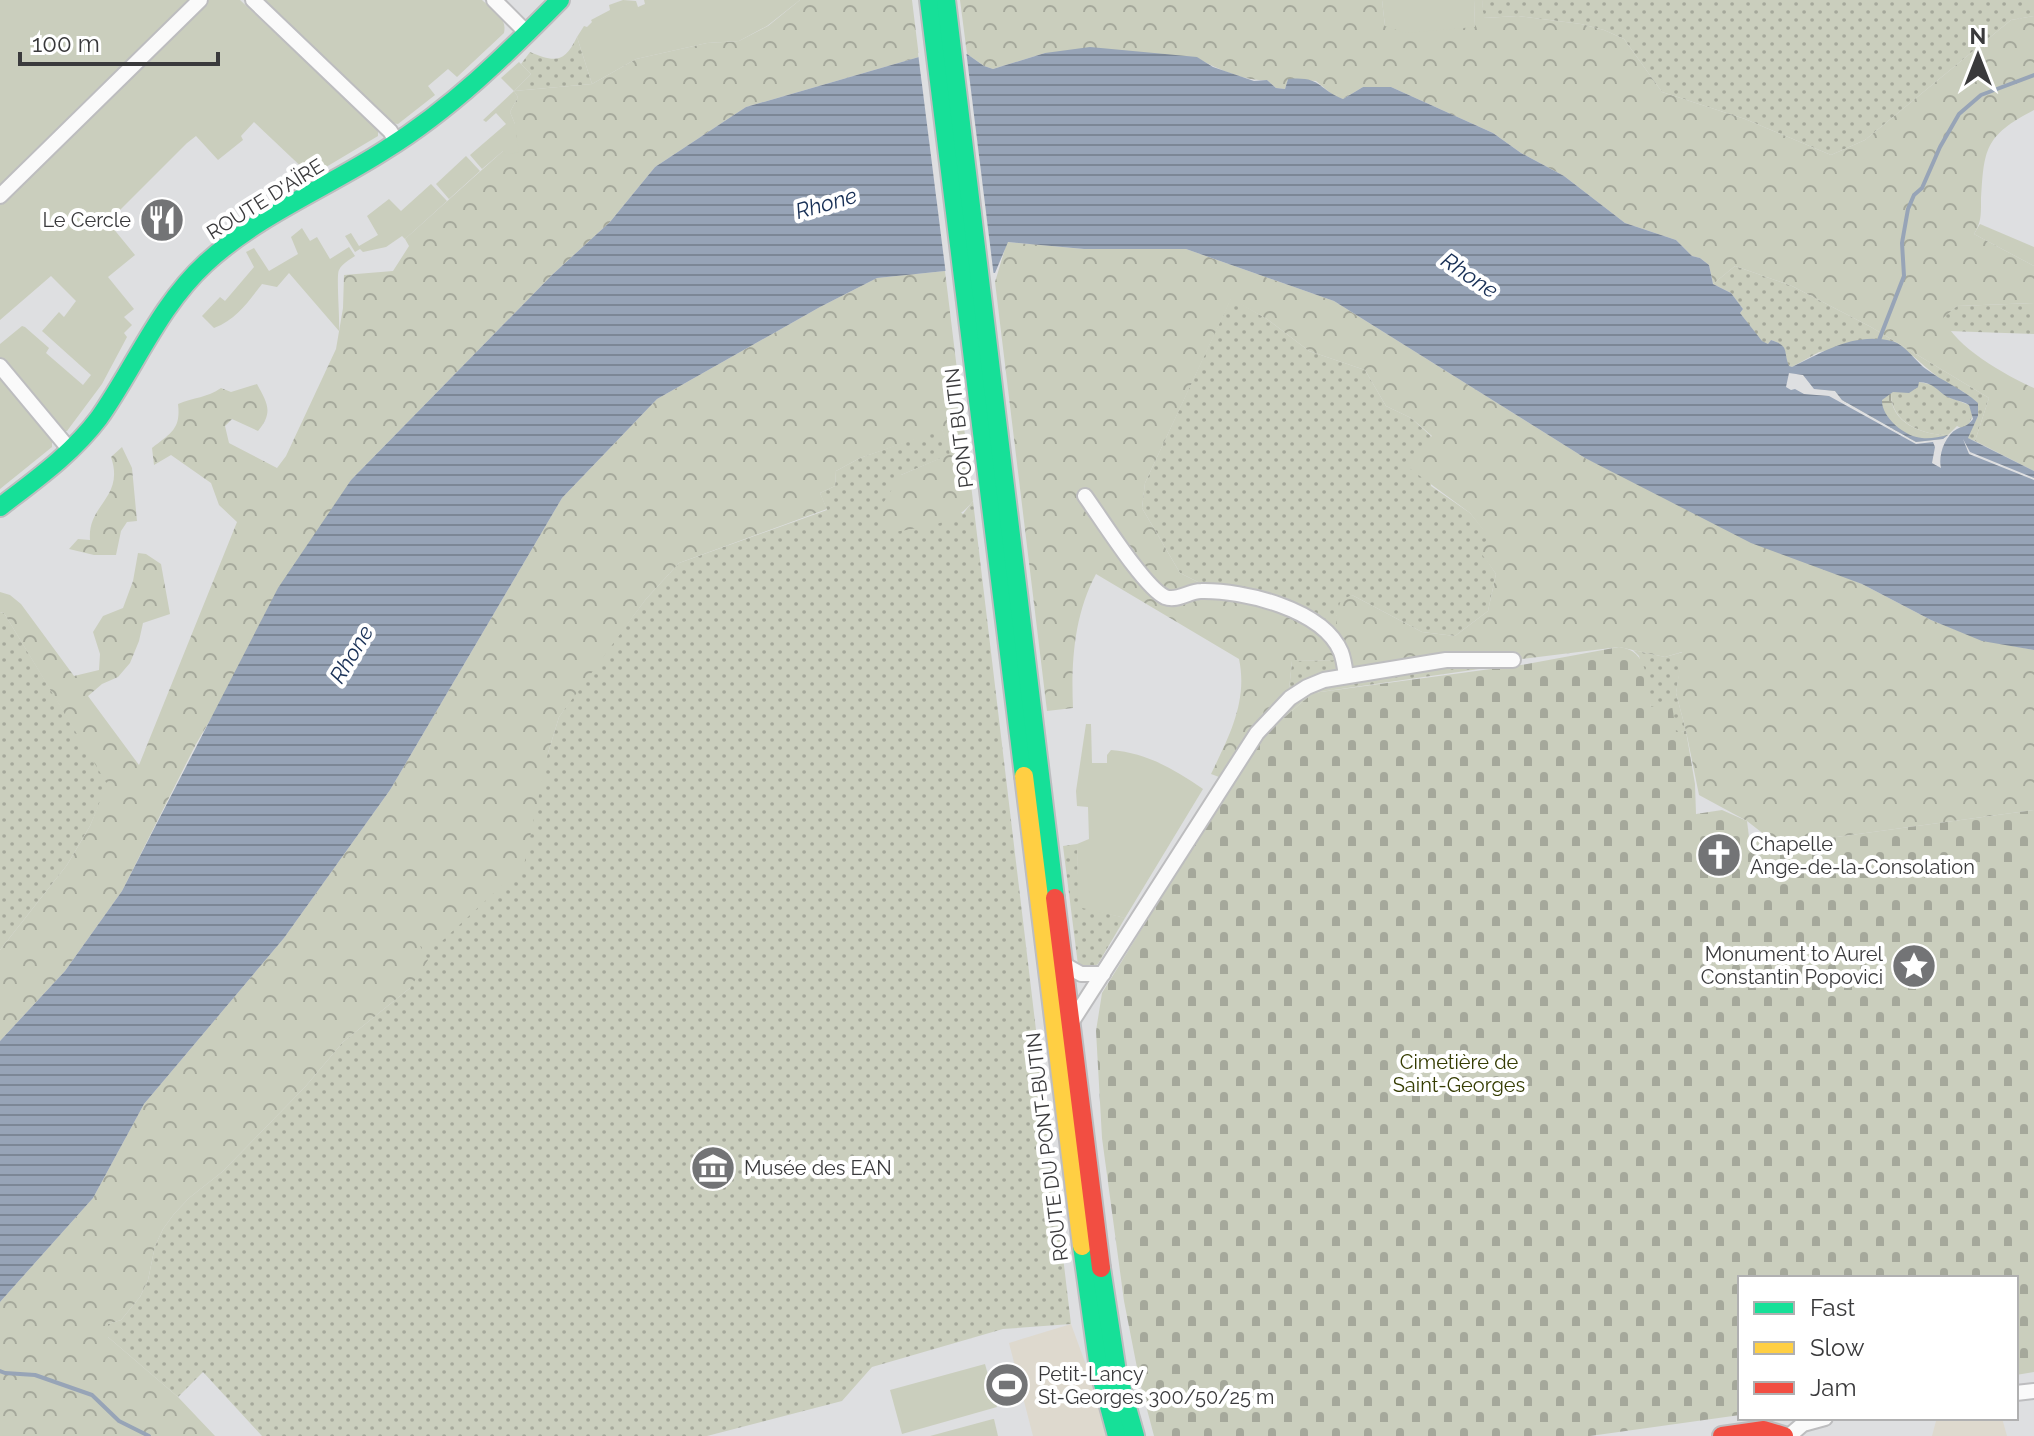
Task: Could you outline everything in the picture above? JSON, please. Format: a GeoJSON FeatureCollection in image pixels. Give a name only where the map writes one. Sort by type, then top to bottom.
{"type":"FeatureCollection","features":[{"type":"Feature","properties":{"kind":"main road","name":"ROUTE D'AÏRE"},"geometry":{"type":"LineString","coordinates":[[0,507],[70,450],[97,420],[167,306],[207,262],[237,239],[397,142],[459,97],[560,0]]}},
{"type":"Feature","properties":{"kind":"main road","name":"PONT BUTIN"},"geometry":{"type":"LineString","coordinates":[[929,0],[1041,849]]}},
{"type":"Feature","properties":{"kind":"main road","name":"PONT BUTIN"},"geometry":{"type":"LineString","coordinates":[[946,0],[1041,849]]}},
{"type":"Feature","properties":{"kind":"main road","name":"ROUTE DU PONT-BUTIN"},"geometry":{"type":"LineString","coordinates":[[1041,849],[1065,965],[1110,1337],[1135,1436]]}},
{"type":"Feature","properties":{"kind":"main road","name":"ROUTE DU PONT-BUTIN"},"geometry":{"type":"LineString","coordinates":[[1041,849],[1092,1328],[1104,1393],[1117,1436]]}},
{"type":"Feature","properties":{"kind":"main road"},"geometry":{"type":"LineString","coordinates":[[1722,1436],[1764,1430],[1786,1436]]}},
{"type":"Feature","properties":{"kind":"street"},"geometry":{"type":"LineString","coordinates":[[0,196],[200,0]]}},
{"type":"Feature","properties":{"kind":"street"},"geometry":{"type":"LineString","coordinates":[[253,0],[390,131],[397,142]]}},
{"type":"Feature","properties":{"kind":"street"},"geometry":{"type":"LineString","coordinates":[[494,0],[528,34]]}},
{"type":"Feature","properties":{"kind":"street"},"geometry":{"type":"LineString","coordinates":[[0,366],[70,450]]}},
{"type":"Feature","properties":{"kind":"street"},"geometry":{"type":"LineString","coordinates":[[1085,496],[1149,584],[1164,597],[1177,598],[1202,591],[1254,596],[1278,603],[1309,620],[1331,638],[1341,652],[1346,676]]}},
{"type":"Feature","properties":{"kind":"street","name":"ROUTE DU PONT-BUTIN"},"geometry":{"type":"LineString","coordinates":[[1071,1023],[1222,784],[1264,722],[1290,698],[1307,687],[1346,676],[1446,660],[1513,660]]}},
{"type":"Feature","properties":{"kind":"street"},"geometry":{"type":"LineString","coordinates":[[1065,965],[1081,974],[1103,974]]}},
{"type":"Feature","properties":{"kind":"street"},"geometry":{"type":"LineString","coordinates":[[1786,1436],[1803,1424],[1818,1420]]}},
{"type":"Feature","properties":{"kind":"shaded area"},"geometry":{"type":"Polygon","coordinates":[[[1071,1324],[1112,1436],[1033,1436],[1009,1343],[1071,1324]]]}},
{"type":"Feature","properties":{"kind":"shaded area"},"geometry":{"type":"Polygon","coordinates":[[[2003,1420],[2007,1436],[1932,1436],[1936,1421],[2003,1420]]]}},
{"type":"Feature","properties":{"kind":"green space"},"geometry":{"type":"Polygon","coordinates":[[[0,0],[190,0],[0,187],[0,0]]]}},
{"type":"Feature","properties":{"kind":"green space"},"geometry":{"type":"Polygon","coordinates":[[[209,0],[240,0],[378,130],[378,136],[311,176],[254,122],[241,136],[243,140],[218,160],[196,136],[187,143],[108,222],[135,255],[108,277],[134,309],[124,317],[132,325],[124,333],[127,337],[102,384],[67,431],[61,431],[0,359],[0,344],[22,326],[25,327],[49,348],[46,353],[83,385],[91,375],[42,331],[59,312],[64,317],[76,301],[51,276],[0,320],[0,205],[209,0]]]}},
{"type":"Feature","properties":{"kind":"green space"},"geometry":{"type":"Polygon","coordinates":[[[260,0],[482,0],[501,18],[505,28],[504,33],[457,77],[448,69],[428,86],[435,95],[398,124],[390,123],[260,0]]]}},
{"type":"Feature","properties":{"kind":"green space"},"geometry":{"type":"Polygon","coordinates":[[[623,0],[636,1],[638,7],[645,4],[644,0],[800,0],[767,26],[739,41],[707,43],[636,59],[592,84],[577,37],[591,20],[610,10],[609,5],[623,0]]]}},
{"type":"Feature","properties":{"kind":"green space"},"geometry":{"type":"Polygon","coordinates":[[[800,0],[912,0],[919,57],[746,107],[655,167],[610,222],[552,275],[351,480],[196,744],[122,891],[65,971],[0,1041],[0,950],[67,865],[90,826],[107,784],[4,613],[0,612],[0,592],[21,604],[74,676],[99,670],[100,654],[93,632],[103,616],[123,608],[133,581],[138,553],[146,554],[161,564],[170,614],[143,623],[130,663],[118,677],[102,684],[88,696],[139,765],[237,522],[219,505],[211,483],[171,455],[154,465],[152,448],[176,425],[178,404],[221,388],[231,392],[257,384],[266,402],[266,418],[258,431],[232,419],[225,426],[229,443],[277,468],[286,456],[336,349],[343,308],[344,275],[393,271],[409,246],[405,239],[503,151],[515,124],[510,112],[518,97],[514,91],[592,84],[636,59],[707,43],[739,41],[768,26],[800,0]]]}},
{"type":"Feature","properties":{"kind":"green space"},"geometry":{"type":"Polygon","coordinates":[[[960,0],[1382,0],[1385,26],[1475,27],[1474,0],[1482,0],[1484,18],[1518,16],[1604,30],[1624,39],[1662,92],[1745,119],[1831,155],[1865,140],[2011,20],[2034,16],[2034,110],[2005,128],[1990,146],[1984,169],[1980,219],[1974,234],[2034,266],[2034,303],[1957,306],[1943,318],[1949,329],[1969,349],[2009,376],[2034,388],[2034,471],[1975,441],[1989,398],[1871,327],[1792,286],[1735,266],[1713,284],[1709,265],[1692,256],[1676,240],[1625,223],[1564,176],[1521,153],[1493,133],[1391,87],[1363,87],[1343,99],[1334,96],[1316,81],[1288,79],[1285,89],[1276,88],[1267,80],[1231,73],[1196,57],[1045,53],[993,69],[967,54],[960,0]]]}},
{"type":"Feature","properties":{"kind":"green space"},"geometry":{"type":"Polygon","coordinates":[[[1382,0],[1474,0],[1475,27],[1405,33],[1385,26],[1382,0]]]}},
{"type":"Feature","properties":{"kind":"green space"},"geometry":{"type":"Polygon","coordinates":[[[1482,0],[2034,0],[2034,16],[2011,20],[1865,140],[1831,155],[1745,119],[1662,92],[1624,39],[1604,30],[1518,16],[1483,18],[1482,0]]]}},
{"type":"Feature","properties":{"kind":"green space"},"geometry":{"type":"Polygon","coordinates":[[[577,37],[592,84],[514,91],[531,74],[521,64],[530,52],[546,58],[558,58],[568,52],[577,37]]]}},
{"type":"Feature","properties":{"kind":"green space"},"geometry":{"type":"Polygon","coordinates":[[[519,62],[531,74],[514,91],[501,78],[519,62]]]}},
{"type":"Feature","properties":{"kind":"green space"},"geometry":{"type":"Polygon","coordinates":[[[514,91],[518,97],[510,112],[519,152],[506,155],[503,151],[482,169],[470,155],[506,124],[496,113],[486,122],[483,120],[514,91]]]}},
{"type":"Feature","properties":{"kind":"green space"},"geometry":{"type":"Polygon","coordinates":[[[466,156],[480,171],[449,199],[436,184],[466,156]]]}},
{"type":"Feature","properties":{"kind":"green space"},"geometry":{"type":"Polygon","coordinates":[[[431,184],[447,201],[405,239],[402,236],[386,247],[355,252],[345,236],[351,233],[359,246],[378,235],[367,216],[389,199],[401,211],[431,184]]]}},
{"type":"Feature","properties":{"kind":"green space"},"geometry":{"type":"Polygon","coordinates":[[[1980,224],[2034,247],[2034,266],[1974,234],[1980,224]]]}},
{"type":"Feature","properties":{"kind":"green space"},"geometry":{"type":"Polygon","coordinates":[[[302,228],[310,241],[317,237],[330,259],[349,247],[355,256],[342,266],[338,274],[339,331],[289,273],[277,287],[262,284],[241,310],[214,328],[202,316],[220,297],[225,301],[254,267],[246,252],[254,248],[269,271],[298,254],[291,237],[302,228]]]}},
{"type":"Feature","properties":{"kind":"green space"},"geometry":{"type":"Polygon","coordinates":[[[1007,242],[1084,249],[1186,249],[1334,301],[1585,458],[1862,584],[1931,620],[1982,640],[2034,650],[2034,810],[1785,844],[1774,842],[1747,821],[1699,795],[1676,693],[1682,652],[1665,657],[1619,647],[1513,660],[1500,655],[1459,653],[1352,668],[1349,660],[1292,661],[1289,690],[1259,719],[1219,777],[1211,774],[1239,704],[1239,659],[1096,574],[1083,606],[1076,639],[1073,708],[1047,711],[995,282],[1007,242]],[[1231,299],[1145,483],[1142,508],[1180,573],[1202,584],[1274,596],[1336,632],[1336,616],[1341,600],[1352,595],[1422,632],[1455,636],[1488,611],[1496,574],[1481,553],[1488,536],[1470,513],[1409,468],[1432,436],[1411,418],[1386,406],[1365,370],[1309,351],[1267,319],[1231,299]]]}},
{"type":"Feature","properties":{"kind":"green space"},"geometry":{"type":"Polygon","coordinates":[[[1735,266],[1792,286],[1871,327],[1989,398],[1975,441],[1967,438],[1978,416],[1964,392],[1944,382],[1892,341],[1819,352],[1792,367],[1788,366],[1783,347],[1771,340],[1768,344],[1762,342],[1740,313],[1743,309],[1731,293],[1713,284],[1735,266]]]}},
{"type":"Feature","properties":{"kind":"green space"},"geometry":{"type":"Polygon","coordinates":[[[945,271],[973,501],[957,516],[917,528],[895,532],[880,518],[880,508],[901,475],[950,454],[942,430],[860,458],[836,471],[835,486],[820,493],[827,509],[679,563],[646,599],[559,717],[548,753],[524,865],[441,942],[420,946],[428,960],[410,988],[343,1042],[305,1087],[222,1172],[189,1198],[163,1229],[140,1297],[121,1320],[108,1324],[108,1337],[178,1397],[215,1436],[0,1436],[0,1302],[93,1198],[144,1104],[284,938],[390,790],[562,498],[657,399],[877,278],[945,271]]]}},
{"type":"Feature","properties":{"kind":"green space"},"geometry":{"type":"Polygon","coordinates":[[[1231,298],[1267,319],[1309,351],[1365,370],[1386,406],[1411,418],[1432,437],[1431,486],[1470,513],[1489,536],[1482,553],[1496,574],[1488,611],[1455,636],[1422,632],[1352,595],[1336,616],[1336,633],[1180,573],[1142,508],[1145,483],[1231,298]]]}},
{"type":"Feature","properties":{"kind":"green space"},"geometry":{"type":"Polygon","coordinates":[[[2034,303],[2034,334],[1948,331],[1942,318],[1957,306],[2034,303]]]}},
{"type":"Feature","properties":{"kind":"green space"},"geometry":{"type":"Polygon","coordinates":[[[0,377],[52,440],[52,447],[0,489],[0,377]]]}},
{"type":"Feature","properties":{"kind":"green space"},"geometry":{"type":"Polygon","coordinates":[[[1919,382],[1934,385],[1946,396],[1969,405],[1973,415],[1969,424],[1963,429],[1957,426],[1948,435],[1919,430],[1902,419],[1892,403],[1891,393],[1919,382]]]}},
{"type":"Feature","properties":{"kind":"green space"},"geometry":{"type":"Polygon","coordinates":[[[1919,382],[1918,387],[1909,393],[1891,393],[1896,412],[1918,430],[1948,435],[1943,439],[1916,442],[1842,400],[1835,391],[1817,389],[1919,382]]]}},
{"type":"Feature","properties":{"kind":"green space"},"geometry":{"type":"Polygon","coordinates":[[[942,429],[951,454],[901,475],[963,514],[973,501],[1071,1324],[1003,1329],[872,1367],[842,1401],[707,1436],[262,1436],[203,1372],[178,1397],[108,1337],[108,1324],[121,1320],[140,1297],[163,1229],[189,1198],[222,1172],[305,1087],[343,1042],[410,988],[419,946],[548,753],[559,717],[646,599],[679,563],[827,510],[820,493],[835,486],[836,471],[860,458],[942,429]]]}},
{"type":"Feature","properties":{"kind":"green space"},"geometry":{"type":"Polygon","coordinates":[[[122,447],[132,468],[137,521],[127,522],[121,531],[116,555],[94,555],[69,549],[78,539],[90,540],[94,518],[113,482],[111,457],[122,447]]]}},
{"type":"Feature","properties":{"kind":"green space"},"geometry":{"type":"Polygon","coordinates":[[[0,612],[4,613],[108,784],[90,826],[67,865],[0,950],[0,612]]]}},
{"type":"Feature","properties":{"kind":"green space","name":"Cimetière de Saint-Georges"},"geometry":{"type":"Polygon","coordinates":[[[1619,647],[1636,654],[1645,669],[1651,707],[1672,705],[1676,732],[1686,731],[1695,784],[1696,814],[1722,810],[1747,821],[1749,837],[1761,837],[1763,850],[1785,844],[2034,810],[2034,1372],[2018,1375],[2018,1276],[1738,1276],[1738,1415],[1590,1436],[1154,1436],[1124,1301],[1102,1138],[1096,1031],[1102,993],[1260,738],[1313,693],[1527,664],[1619,647]]]}},
{"type":"Feature","properties":{"kind":"green space"},"geometry":{"type":"Polygon","coordinates":[[[1633,650],[1665,657],[1683,652],[1676,693],[1686,731],[1676,733],[1651,708],[1639,656],[1633,650]]]}},
{"type":"Feature","properties":{"kind":"green space"},"geometry":{"type":"Polygon","coordinates":[[[1339,660],[1339,672],[1316,677],[1289,690],[1292,661],[1339,660]]]}},
{"type":"Feature","properties":{"kind":"green space"},"geometry":{"type":"Polygon","coordinates":[[[1466,665],[1500,666],[1313,693],[1260,738],[1303,696],[1325,686],[1466,665]]]}},
{"type":"Feature","properties":{"kind":"green space"},"geometry":{"type":"Polygon","coordinates":[[[1086,724],[1091,724],[1092,763],[1107,763],[1111,750],[1124,752],[1148,758],[1203,789],[1125,918],[1078,907],[1077,844],[1089,839],[1088,807],[1077,806],[1076,791],[1086,724]]]}},
{"type":"Feature","properties":{"kind":"green space"},"geometry":{"type":"Polygon","coordinates":[[[1077,844],[1079,906],[1125,918],[1098,964],[1091,968],[1078,965],[1063,846],[1077,844]]]}},
{"type":"Feature","properties":{"kind":"green space"},"geometry":{"type":"Polygon","coordinates":[[[985,1364],[997,1407],[902,1434],[890,1390],[985,1364]]]}},
{"type":"Feature","properties":{"kind":"green space"},"geometry":{"type":"Polygon","coordinates":[[[993,1419],[998,1436],[930,1436],[993,1419]]]}},
{"type":"Feature","properties":{"kind":"water","name":"Rhone"},"geometry":{"type":"Polygon","coordinates":[[[1090,47],[1197,57],[1213,67],[1254,81],[1267,80],[1276,88],[1285,89],[1288,79],[1307,79],[1343,99],[1363,87],[1391,87],[1493,133],[1521,153],[1564,176],[1625,223],[1676,240],[1692,256],[1709,265],[1713,284],[1731,293],[1743,309],[1740,313],[1762,341],[1768,344],[1771,340],[1783,347],[1789,366],[1852,341],[1878,339],[1897,343],[1926,369],[1978,403],[1978,416],[1968,438],[2034,471],[2034,478],[1970,452],[1963,439],[1969,454],[2034,480],[2034,650],[1982,641],[1931,620],[1862,584],[1751,543],[1585,458],[1334,301],[1186,249],[1084,249],[1008,242],[995,273],[945,271],[877,278],[657,399],[562,498],[390,790],[284,938],[144,1104],[93,1198],[0,1302],[0,1041],[65,971],[122,891],[278,588],[351,480],[552,275],[610,222],[655,167],[746,107],[919,57],[967,54],[993,69],[1045,53],[1090,47]],[[1789,373],[1786,387],[1804,394],[1829,396],[1916,444],[1933,442],[1932,463],[1941,468],[1945,442],[1952,432],[1973,419],[1969,405],[1946,396],[1927,383],[1919,382],[1918,387],[1909,393],[1893,392],[1882,400],[1883,406],[1885,413],[1902,430],[1922,438],[1948,435],[1943,439],[1916,442],[1842,400],[1835,391],[1814,389],[1803,375],[1789,373]]]}},
{"type":"Feature","properties":{"kind":"pier"},"geometry":{"type":"Polygon","coordinates":[[[966,50],[994,277],[946,275],[918,53],[966,50]]]}},
{"type":"Feature","properties":{"kind":"waterway"},"geometry":{"type":"LineString","coordinates":[[1879,340],[1904,276],[1902,243],[1908,209],[1914,195],[1922,188],[1959,114],[1981,95],[2034,75]]}},
{"type":"Feature","properties":{"kind":"waterway"},"geometry":{"type":"LineString","coordinates":[[0,1371],[35,1375],[92,1395],[119,1421],[149,1436]]}},
{"type":"Feature","properties":{"kind":"traffic: fast"},"geometry":{"type":"LineString","coordinates":[[0,507],[52,466],[99,418],[161,317],[206,263],[248,230],[363,164],[433,117],[498,61],[560,0]]}},
{"type":"Feature","properties":{"kind":"traffic: fast"},"geometry":{"type":"LineString","coordinates":[[929,0],[1024,776]]}},
{"type":"Feature","properties":{"kind":"traffic: fast"},"geometry":{"type":"LineString","coordinates":[[946,0],[1055,898]]}},
{"type":"Feature","properties":{"kind":"traffic: fast"},"geometry":{"type":"LineString","coordinates":[[1082,1246],[1099,1369],[1117,1436]]}},
{"type":"Feature","properties":{"kind":"traffic: fast"},"geometry":{"type":"LineString","coordinates":[[1101,1268],[1117,1372],[1135,1436]]}},
{"type":"Feature","properties":{"kind":"traffic: slow"},"geometry":{"type":"LineString","coordinates":[[1024,776],[1082,1246]]}},
{"type":"Feature","properties":{"kind":"traffic: jam"},"geometry":{"type":"LineString","coordinates":[[1055,898],[1101,1268]]}},
{"type":"Feature","properties":{"kind":"traffic: jam"},"geometry":{"type":"LineString","coordinates":[[1722,1436],[1764,1430],[1784,1436]]}},
{"type":"Feature","properties":{"kind":"place","name":"Le Cercle"},"geometry":{"type":"Point","coordinates":[162,220]}},
{"type":"Feature","properties":{"kind":"place","name":"Chapelle Ange-de-la-Consolation"},"geometry":{"type":"Point","coordinates":[1719,855]}},
{"type":"Feature","properties":{"kind":"place","name":"Monument to Aurel Constantin Popovici"},"geometry":{"type":"Point","coordinates":[1914,966]}},
{"type":"Feature","properties":{"kind":"place","name":"Musée des EAN"},"geometry":{"type":"Point","coordinates":[713,1168]}},
{"type":"Feature","properties":{"kind":"place","name":"Petit-Lancy St-Georges 300/50/25 m"},"geometry":{"type":"Point","coordinates":[1007,1385]}}]}
